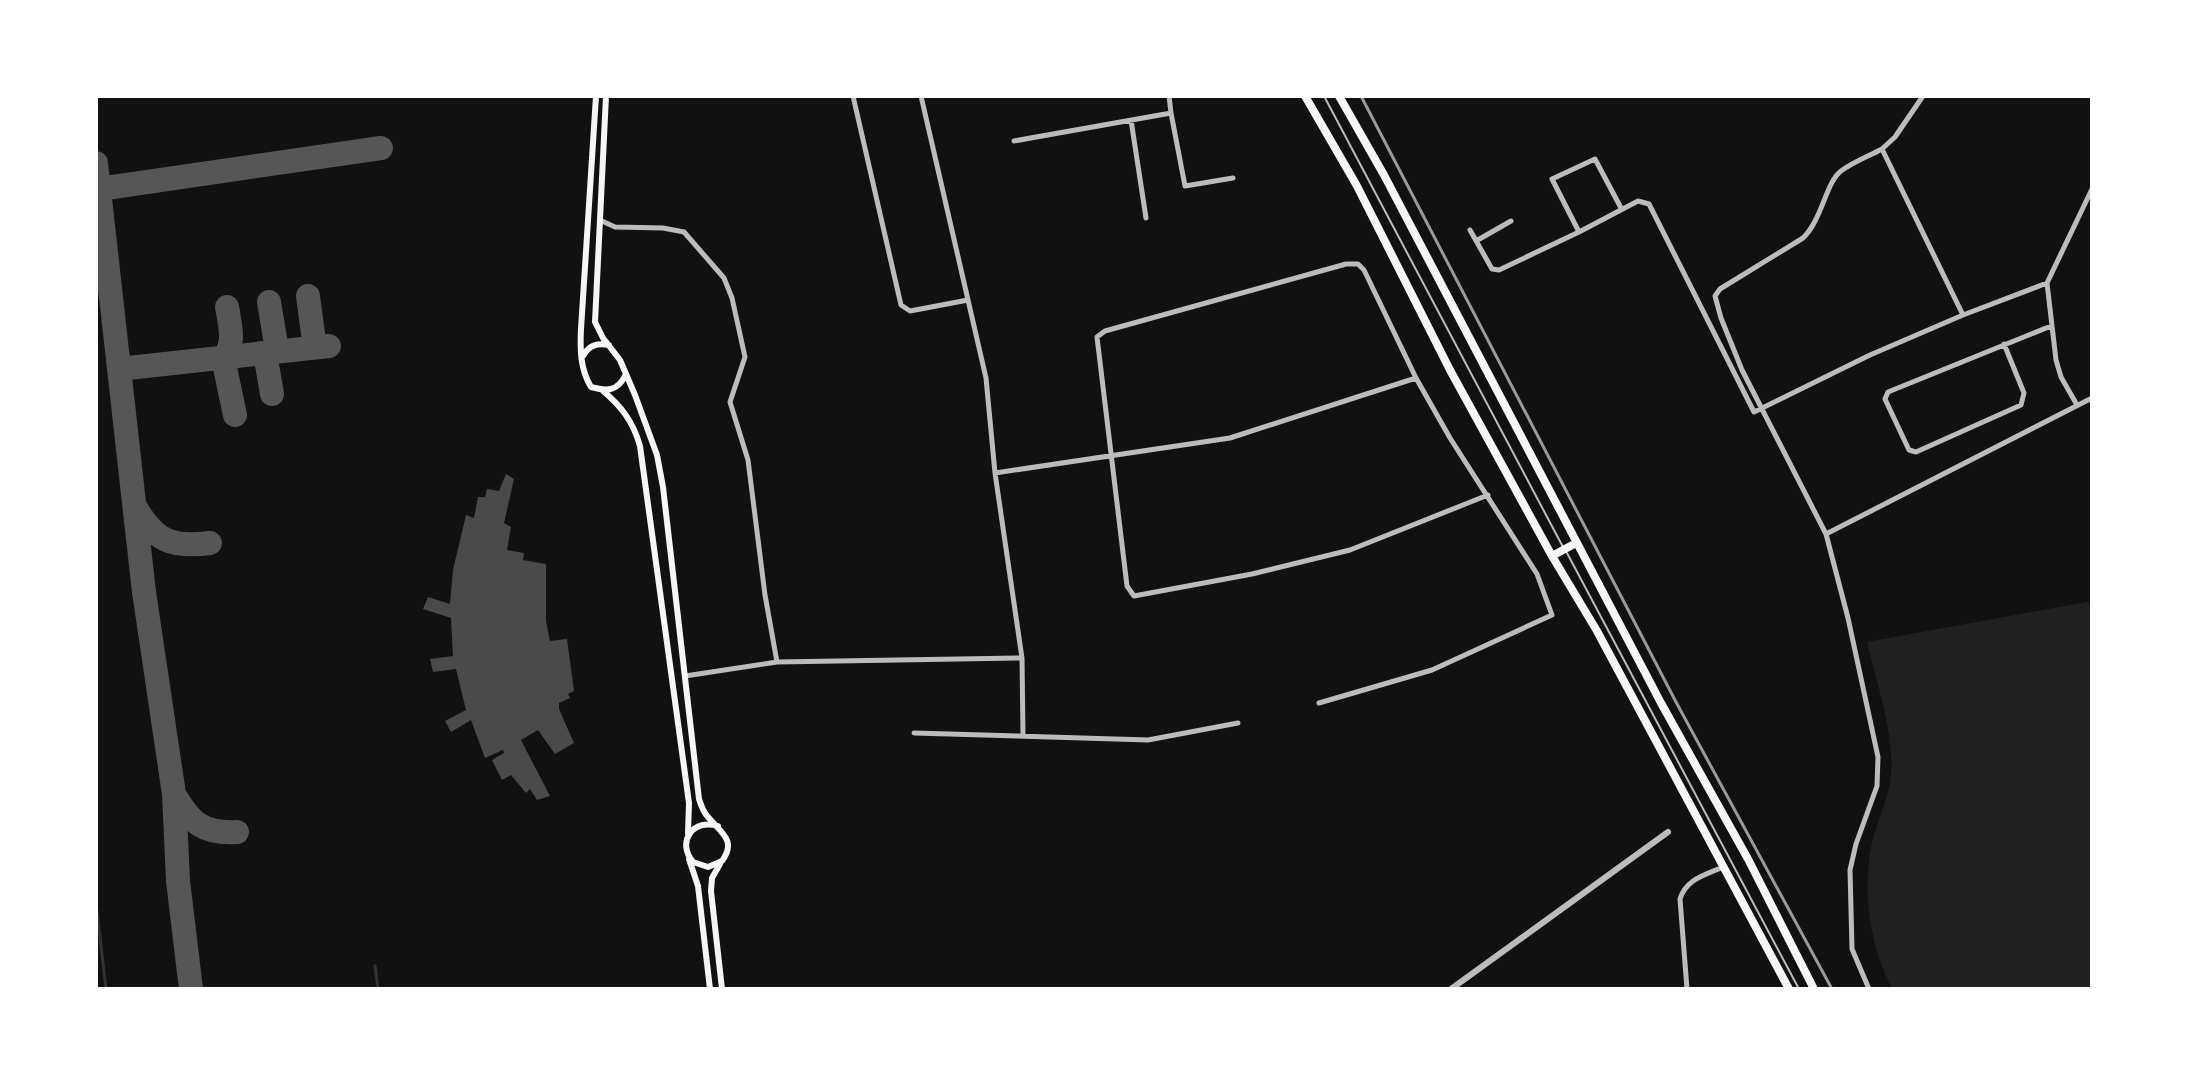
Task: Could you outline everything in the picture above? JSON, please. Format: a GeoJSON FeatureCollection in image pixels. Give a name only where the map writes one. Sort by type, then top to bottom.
{"type":"FeatureCollection","features":[{"type":"Feature","properties":{"kind":"highway"},"geometry":{"type":"LineString","coordinates":[[1305,96],[1357,186],[1450,370],[1552,556],[1597,631],[1789,989]]}},
{"type":"Feature","properties":{"kind":"highway"},"geometry":{"type":"LineString","coordinates":[[1339,96],[1384,175],[1696,768],[1748,859],[1814,989]]}},
{"type":"Feature","properties":{"kind":"highway"},"geometry":{"type":"LineString","coordinates":[[1552,556],[1576,543]]}},
{"type":"Feature","properties":{"kind":"main road"},"geometry":{"type":"LineString","coordinates":[[596,96],[581,329],[582,359],[584,375],[591,387],[615,389],[625,376]]}},
{"type":"Feature","properties":{"kind":"main road"},"geometry":{"type":"LineString","coordinates":[[606,96],[602,221],[594,314],[599,332],[620,360],[647,427],[663,487],[699,799],[707,816],[728,839],[729,847],[712,878],[711,891],[722,989]]}},
{"type":"Feature","properties":{"kind":"main road"},"geometry":{"type":"LineString","coordinates":[[582,359],[591,347],[609,345]]}},
{"type":"Feature","properties":{"kind":"main road"},"geometry":{"type":"LineString","coordinates":[[602,390],[624,411],[635,427],[640,446],[689,803],[690,822],[685,850],[698,886],[710,989]]}},
{"type":"Feature","properties":{"kind":"main road"},"geometry":{"type":"LineString","coordinates":[[687,836],[691,830],[704,824],[718,826]]}},
{"type":"Feature","properties":{"kind":"main road"},"geometry":{"type":"LineString","coordinates":[[688,856],[693,862],[708,867],[722,861]]}},
{"type":"Feature","properties":{"kind":"street"},"geometry":{"type":"LineString","coordinates":[[853,96],[901,305],[910,311],[968,300]]}},
{"type":"Feature","properties":{"kind":"street"},"geometry":{"type":"LineString","coordinates":[[921,96],[986,378],[995,473],[1022,658],[1023,735]]}},
{"type":"Feature","properties":{"kind":"street"},"geometry":{"type":"LineString","coordinates":[[1169,96],[1185,186],[1233,178]]}},
{"type":"Feature","properties":{"kind":"street"},"geometry":{"type":"LineString","coordinates":[[1869,989],[1852,949],[1850,870],[1877,786],[1878,757],[1848,618],[1826,534],[1738,360],[1715,296],[1720,289],[1813,229],[1841,171],[1882,149],[1895,137],[1923,96]]}},
{"type":"Feature","properties":{"kind":"street"},"geometry":{"type":"LineString","coordinates":[[1014,141],[1171,113]]}},
{"type":"Feature","properties":{"kind":"street"},"geometry":{"type":"LineString","coordinates":[[1131,120],[1146,218]]}},
{"type":"Feature","properties":{"kind":"street"},"geometry":{"type":"LineString","coordinates":[[1882,149],[1963,315]]}},
{"type":"Feature","properties":{"kind":"street"},"geometry":{"type":"LineString","coordinates":[[1579,232],[1552,179],[1595,159],[1621,208]]}},
{"type":"Feature","properties":{"kind":"street"},"geometry":{"type":"LineString","coordinates":[[2077,405],[2061,377],[2047,283],[2092,189]]}},
{"type":"Feature","properties":{"kind":"street"},"geometry":{"type":"LineString","coordinates":[[1470,230],[1492,269],[1499,270],[1621,208],[1638,201],[1649,204],[1754,412],[1870,355],[2047,283]]}},
{"type":"Feature","properties":{"kind":"street"},"geometry":{"type":"LineString","coordinates":[[602,221],[615,227],[663,228],[684,232],[724,278],[732,298],[745,357],[730,402],[748,460],[777,662]]}},
{"type":"Feature","properties":{"kind":"street"},"geometry":{"type":"LineString","coordinates":[[1476,241],[1511,221]]}},
{"type":"Feature","properties":{"kind":"street"},"geometry":{"type":"LineString","coordinates":[[1319,703],[1432,670],[1552,615],[1537,574],[1488,495],[1450,438],[1416,378],[1364,270],[1358,264],[1346,264],[1105,331],[1097,337],[1127,586],[1134,596],[1252,574],[1350,550],[1488,495]]}},
{"type":"Feature","properties":{"kind":"street"},"geometry":{"type":"LineString","coordinates":[[2004,344],[2024,393],[2021,405],[1916,452],[1909,450],[1885,399],[1888,392],[2004,344],[2051,326]]}},
{"type":"Feature","properties":{"kind":"street"},"geometry":{"type":"LineString","coordinates":[[995,473],[1230,438],[1416,378]]}},
{"type":"Feature","properties":{"kind":"street"},"geometry":{"type":"LineString","coordinates":[[1826,534],[2092,398]]}},
{"type":"Feature","properties":{"kind":"street"},"geometry":{"type":"LineString","coordinates":[[685,676],[777,662],[1022,658]]}},
{"type":"Feature","properties":{"kind":"street"},"geometry":{"type":"LineString","coordinates":[[914,733],[1148,740],[1238,723]]}},
{"type":"Feature","properties":{"kind":"street"},"geometry":{"type":"LineString","coordinates":[[1451,989],[1668,832]]}},
{"type":"Feature","properties":{"kind":"street"},"geometry":{"type":"LineString","coordinates":[[1687,989],[1680,899],[1683,887],[1725,866]]}},
{"type":"Feature","properties":{"kind":"lane"},"geometry":{"type":"LineString","coordinates":[[1324,96],[1799,989]]}},
{"type":"Feature","properties":{"kind":"shaded area"},"geometry":{"type":"Polygon","coordinates":[[[2092,601],[2092,989],[1892,989],[1874,940],[1868,905],[1870,852],[1890,785],[1891,758],[1884,708],[1867,642],[2092,601]]]}},
{"type":"Feature","properties":{"kind":"building"},"geometry":{"type":"Polygon","coordinates":[[[506,474],[514,479],[504,523],[511,527],[507,550],[524,553],[523,560],[546,564],[546,621],[550,641],[567,639],[574,691],[568,694],[570,698],[559,703],[559,709],[574,743],[555,754],[538,730],[521,740],[550,796],[537,800],[530,789],[526,793],[511,775],[502,780],[492,760],[504,753],[503,750],[485,758],[471,720],[451,732],[445,721],[466,710],[456,669],[433,672],[430,659],[453,656],[451,618],[423,609],[428,597],[450,604],[453,570],[466,515],[474,518],[478,497],[485,497],[487,489],[499,491],[506,474]]]}},
{"type":"Feature","properties":{"kind":"waterway"},"geometry":{"type":"LineString","coordinates":[[96,903],[106,989]]}},
{"type":"Feature","properties":{"kind":"waterway"},"geometry":{"type":"LineString","coordinates":[[375,966],[378,989]]}},
{"type":"Feature","properties":{"kind":"taxiway"},"geometry":{"type":"LineString","coordinates":[[99,189],[381,148]]}},
{"type":"Feature","properties":{"kind":"taxiway"},"geometry":{"type":"LineString","coordinates":[[96,163],[144,592],[174,794],[178,881],[191,989]]}},
{"type":"Feature","properties":{"kind":"taxiway"},"geometry":{"type":"LineString","coordinates":[[308,296],[314,341],[309,348]]}},
{"type":"Feature","properties":{"kind":"taxiway"},"geometry":{"type":"LineString","coordinates":[[269,302],[276,344],[270,352]]}},
{"type":"Feature","properties":{"kind":"taxiway"},"geometry":{"type":"LineString","coordinates":[[223,358],[231,340],[227,307]]}},
{"type":"Feature","properties":{"kind":"taxiway"},"geometry":{"type":"LineString","coordinates":[[119,369],[329,346]]}},
{"type":"Feature","properties":{"kind":"taxiway"},"geometry":{"type":"LineString","coordinates":[[261,353],[266,359],[272,394]]}},
{"type":"Feature","properties":{"kind":"taxiway"},"geometry":{"type":"LineString","coordinates":[[220,358],[224,363],[235,415]]}},
{"type":"Feature","properties":{"kind":"taxiway"},"geometry":{"type":"LineString","coordinates":[[136,508],[150,528],[166,540],[185,544],[210,543]]}},
{"type":"Feature","properties":{"kind":"taxiway"},"geometry":{"type":"LineString","coordinates":[[174,794],[199,825],[215,831],[237,832]]}},
{"type":"Feature","properties":{"kind":"railway"},"geometry":{"type":"LineString","coordinates":[[1361,96],[1676,702],[1832,989]]}}]}
